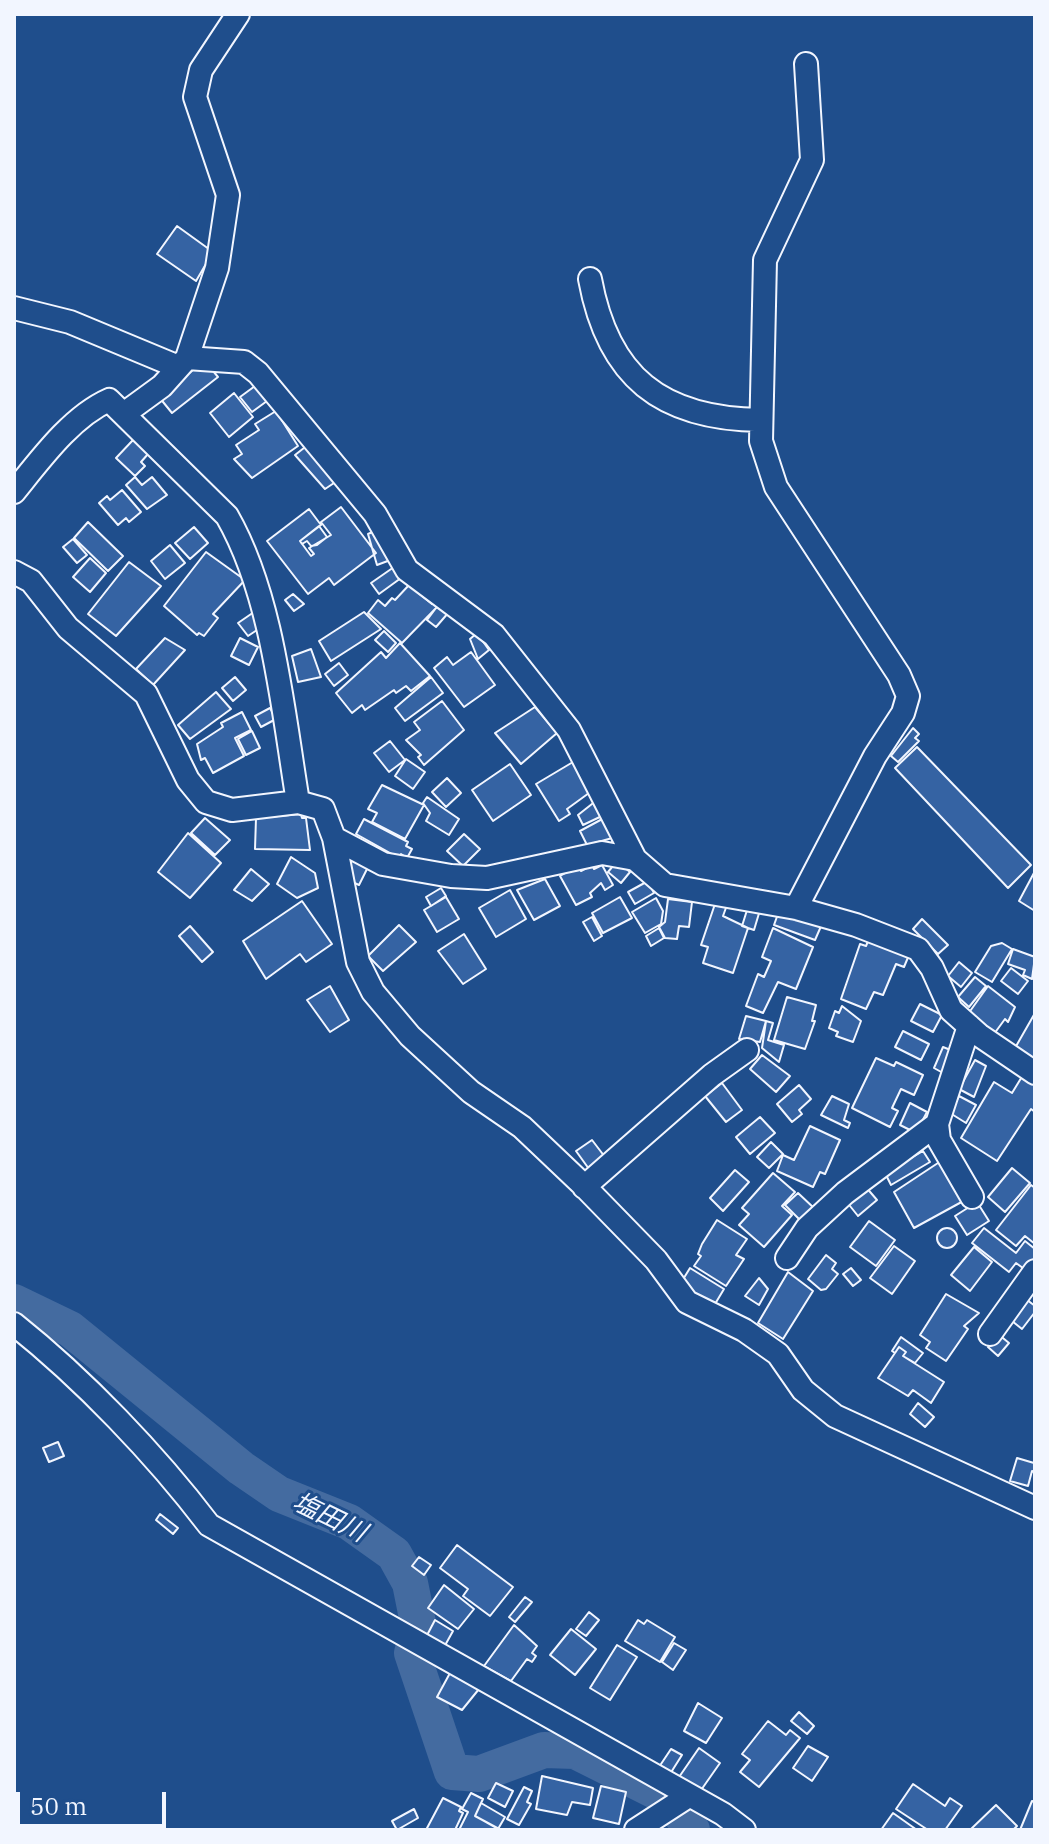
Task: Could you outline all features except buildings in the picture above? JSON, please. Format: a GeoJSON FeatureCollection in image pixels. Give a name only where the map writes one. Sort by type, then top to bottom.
{"type":"FeatureCollection","features":[{"type":"Feature","properties":{"kind":"street"},"geometry":{"type":"LineString","coordinates":[[125,413],[162,386],[182,362],[217,268],[228,195],[195,97],[201,70],[238,14]]}},
{"type":"Feature","properties":{"kind":"street"},"geometry":{"type":"LineString","coordinates":[[796,908],[875,756],[903,713],[908,696],[899,675],[776,487],[761,441],[765,260],[812,160],[806,64]]}},
{"type":"Feature","properties":{"kind":"street"},"geometry":{"type":"LineString","coordinates":[[590,279],[604,336],[638,380],[661,398],[702,415],[761,420]]}},
{"type":"Feature","properties":{"kind":"street"},"geometry":{"type":"LineString","coordinates":[[14,308],[70,322],[182,362],[244,362],[258,373],[375,514],[407,570],[494,635],[569,730],[635,859],[665,885],[796,908],[856,925],[918,949],[932,968],[951,1010],[1035,1073]]}},
{"type":"Feature","properties":{"kind":"street"},"geometry":{"type":"LineString","coordinates":[[14,492],[48,450],[98,405],[109,400],[125,413],[153,447],[227,516],[237,533],[258,597],[276,672],[298,802]]}},
{"type":"Feature","properties":{"kind":"street"},"geometry":{"type":"LineString","coordinates":[[14,572],[31,581],[68,628],[146,694],[188,780],[206,802],[232,810],[298,802],[323,809],[334,838],[358,962],[373,992],[410,1036],[460,1083],[522,1127],[584,1187],[656,1260],[687,1302],[744,1330],[778,1354],[803,1390],[835,1416],[1035,1508]]}},
{"type":"Feature","properties":{"kind":"street"},"geometry":{"type":"LineString","coordinates":[[334,838],[383,864],[451,876],[487,878],[602,853],[635,859]]}},
{"type":"Feature","properties":{"kind":"street"},"geometry":{"type":"LineString","coordinates":[[969,1026],[937,1124],[939,1140],[972,1197]]}},
{"type":"Feature","properties":{"kind":"street"},"geometry":{"type":"LineString","coordinates":[[584,1187],[712,1075],[747,1050]]}},
{"type":"Feature","properties":{"kind":"street"},"geometry":{"type":"LineString","coordinates":[[787,1258],[807,1228],[845,1193],[937,1124]]}},
{"type":"Feature","properties":{"kind":"street"},"geometry":{"type":"LineString","coordinates":[[990,1334],[1035,1271]]}},
{"type":"Feature","properties":{"kind":"street"},"geometry":{"type":"LineString","coordinates":[[14,1324],[49,1352],[172,1476],[209,1525],[744,1830]]}},
{"type":"Feature","properties":{"kind":"street"},"geometry":{"type":"LineString","coordinates":[[636,1830],[687,1797]]}},
{"type":"Feature","properties":{"kind":"waterway","name":"塩田川"},"geometry":{"type":"LineString","coordinates":[[14,1302],[70,1329],[241,1468],[279,1494],[349,1522],[394,1554],[410,1583],[419,1628],[412,1653],[452,1772],[479,1774],[544,1750],[575,1751],[669,1798],[692,1830]]}}]}
